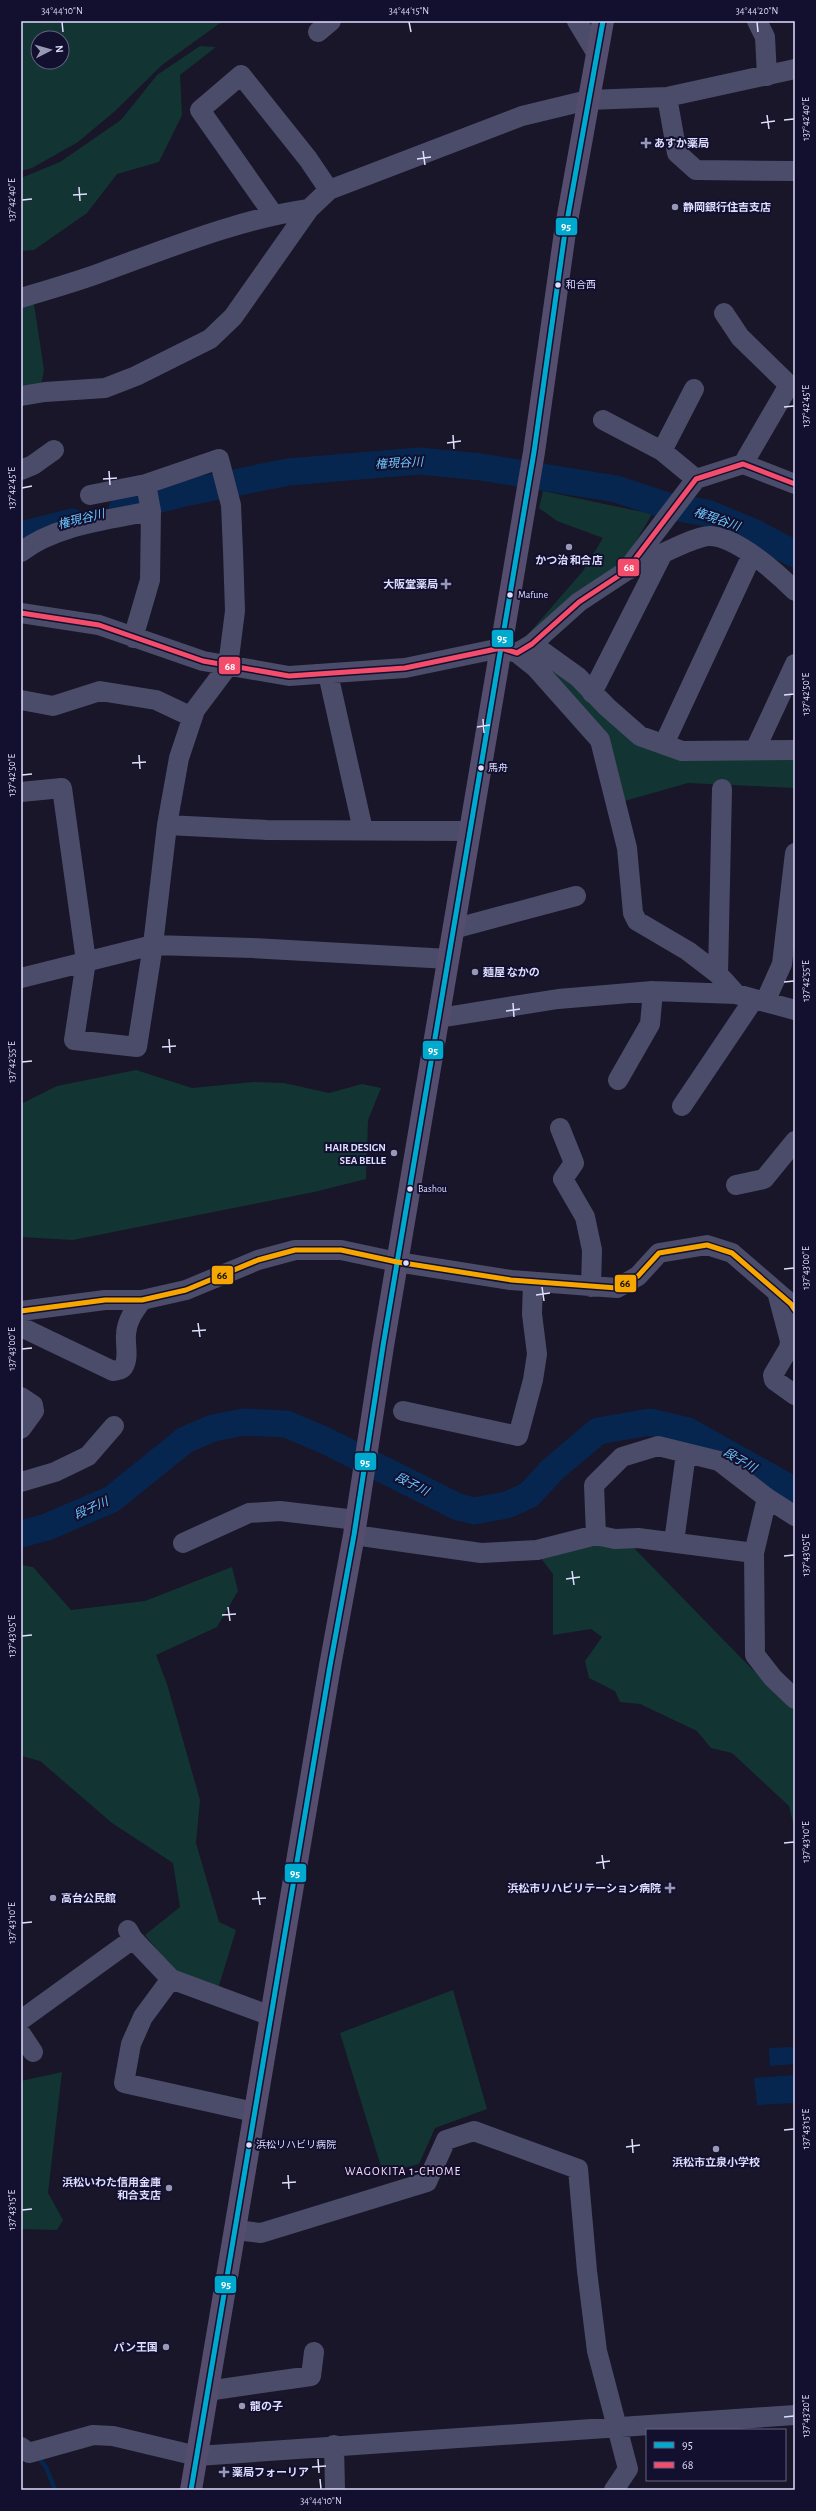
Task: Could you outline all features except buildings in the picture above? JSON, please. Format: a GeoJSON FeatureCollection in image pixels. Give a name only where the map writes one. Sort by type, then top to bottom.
{"type":"FeatureCollection","features":[{"type":"Feature","properties":{"kind":"main road"},"geometry":{"type":"LineString","coordinates":[[191,2490],[254,2112],[355,1528],[360,1487],[397,1262],[470,831],[517,648],[525,504],[534,452],[565,232],[603,21]]}},
{"type":"Feature","properties":{"kind":"street"},"geometry":{"type":"LineString","coordinates":[[577,21],[597,54]]}},
{"type":"Feature","properties":{"kind":"street"},"geometry":{"type":"LineString","coordinates":[[757,21],[765,37],[767,76]]}},
{"type":"Feature","properties":{"kind":"street"},"geometry":{"type":"LineString","coordinates":[[21,396],[45,392],[104,388],[136,376],[210,339],[233,316],[309,209],[329,190],[508,121],[588,100],[666,97],[795,69]]}},
{"type":"Feature","properties":{"kind":"street"},"geometry":{"type":"LineString","coordinates":[[273,214],[200,110],[241,75],[308,159],[329,190]]}},
{"type":"Feature","properties":{"kind":"street"},"geometry":{"type":"LineString","coordinates":[[666,97],[677,153],[696,170],[795,171]]}},
{"type":"Feature","properties":{"kind":"street"},"geometry":{"type":"LineString","coordinates":[[21,298],[106,271],[190,240],[273,214],[309,209]]}},
{"type":"Feature","properties":{"kind":"street"},"geometry":{"type":"LineString","coordinates":[[626,571],[692,485],[743,464],[792,387],[740,337],[724,314]]}},
{"type":"Feature","properties":{"kind":"street"},"geometry":{"type":"LineString","coordinates":[[662,451],[694,389]]}},
{"type":"Feature","properties":{"kind":"street"},"geometry":{"type":"LineString","coordinates":[[602,420],[662,451],[692,485]]}},
{"type":"Feature","properties":{"kind":"street"},"geometry":{"type":"LineString","coordinates":[[21,470],[33,465],[54,450]]}},
{"type":"Feature","properties":{"kind":"street"},"geometry":{"type":"LineString","coordinates":[[21,792],[62,788],[86,961],[74,1040],[137,1047],[153,945],[167,825],[179,758],[195,710],[228,666],[235,611],[231,505],[219,459],[146,484],[90,495]]}},
{"type":"Feature","properties":{"kind":"street"},"geometry":{"type":"LineString","coordinates":[[743,464],[795,484]]}},
{"type":"Feature","properties":{"kind":"street"},"geometry":{"type":"LineString","coordinates":[[133,638],[150,580],[151,511],[146,484]]}},
{"type":"Feature","properties":{"kind":"street"},"geometry":{"type":"LineString","coordinates":[[21,552],[36,540],[93,522],[151,511]]}},
{"type":"Feature","properties":{"kind":"street"},"geometry":{"type":"LineString","coordinates":[[21,613],[99,625],[203,661],[289,676],[405,668],[517,648],[579,602],[626,571],[662,555],[684,543],[710,536],[732,542],[752,555],[795,591]]}},
{"type":"Feature","properties":{"kind":"street"},"geometry":{"type":"LineString","coordinates":[[592,693],[662,555]]}},
{"type":"Feature","properties":{"kind":"street"},"geometry":{"type":"LineString","coordinates":[[664,744],[752,555]]}},
{"type":"Feature","properties":{"kind":"street"},"geometry":{"type":"LineString","coordinates":[[517,648],[578,677],[592,693],[640,736],[682,751],[795,750]]}},
{"type":"Feature","properties":{"kind":"street"},"geometry":{"type":"LineString","coordinates":[[517,648],[600,740],[627,848],[633,913],[638,922],[688,951],[752,998]]}},
{"type":"Feature","properties":{"kind":"street"},"geometry":{"type":"LineString","coordinates":[[755,750],[795,664]]}},
{"type":"Feature","properties":{"kind":"street"},"geometry":{"type":"LineString","coordinates":[[328,674],[363,830]]}},
{"type":"Feature","properties":{"kind":"street"},"geometry":{"type":"LineString","coordinates":[[21,700],[53,706],[100,691],[156,700],[192,717]]}},
{"type":"Feature","properties":{"kind":"street"},"geometry":{"type":"LineString","coordinates":[[718,974],[722,789]]}},
{"type":"Feature","properties":{"kind":"street"},"geometry":{"type":"LineString","coordinates":[[167,825],[267,830],[470,831]]}},
{"type":"Feature","properties":{"kind":"street"},"geometry":{"type":"LineString","coordinates":[[682,1106],[752,998],[782,964],[795,853]]}},
{"type":"Feature","properties":{"kind":"street"},"geometry":{"type":"LineString","coordinates":[[453,929],[576,896]]}},
{"type":"Feature","properties":{"kind":"street"},"geometry":{"type":"LineString","coordinates":[[21,978],[153,945],[252,948],[449,959]]}},
{"type":"Feature","properties":{"kind":"street"},"geometry":{"type":"LineString","coordinates":[[618,1080],[650,1024],[652,991]]}},
{"type":"Feature","properties":{"kind":"street"},"geometry":{"type":"LineString","coordinates":[[439,1018],[558,999],[652,991],[752,998],[795,1010]]}},
{"type":"Feature","properties":{"kind":"street"},"geometry":{"type":"LineString","coordinates":[[560,1128],[574,1164],[563,1179],[585,1217],[592,1250],[591,1287]]}},
{"type":"Feature","properties":{"kind":"street"},"geometry":{"type":"LineString","coordinates":[[736,1185],[764,1179],[795,1141]]}},
{"type":"Feature","properties":{"kind":"street"},"geometry":{"type":"LineString","coordinates":[[21,1311],[105,1300],[142,1300],[186,1290],[258,1260],[295,1250],[341,1250],[397,1262],[533,1282],[617,1288],[638,1276],[659,1253],[706,1245],[732,1253],[776,1290],[795,1310]]}},
{"type":"Feature","properties":{"kind":"street"},"geometry":{"type":"LineString","coordinates":[[403,1411],[518,1436],[533,1380],[537,1354],[532,1314],[533,1282]]}},
{"type":"Feature","properties":{"kind":"street"},"geometry":{"type":"LineString","coordinates":[[776,1290],[790,1341],[789,1348],[773,1375],[774,1380],[795,1395]]}},
{"type":"Feature","properties":{"kind":"street"},"geometry":{"type":"LineString","coordinates":[[21,1327],[62,1348],[113,1371],[119,1370],[124,1368],[126,1361],[126,1333],[131,1316],[142,1300]]}},
{"type":"Feature","properties":{"kind":"street"},"geometry":{"type":"LineString","coordinates":[[21,1397],[33,1404],[34,1411],[21,1429]]}},
{"type":"Feature","properties":{"kind":"street"},"geometry":{"type":"LineString","coordinates":[[21,1482],[55,1472],[88,1456],[113,1425]]}},
{"type":"Feature","properties":{"kind":"street"},"geometry":{"type":"LineString","coordinates":[[596,1535],[594,1485],[622,1457],[658,1446],[720,1461],[767,1498],[795,1516]]}},
{"type":"Feature","properties":{"kind":"street"},"geometry":{"type":"LineString","coordinates":[[674,1542],[686,1453]]}},
{"type":"Feature","properties":{"kind":"street"},"geometry":{"type":"LineString","coordinates":[[767,1498],[754,1553],[755,1655],[773,1678],[795,1698]]}},
{"type":"Feature","properties":{"kind":"street"},"geometry":{"type":"LineString","coordinates":[[183,1543],[249,1513],[280,1511],[355,1528],[481,1553],[536,1550],[596,1535],[674,1542],[754,1553]]}},
{"type":"Feature","properties":{"kind":"street"},"geometry":{"type":"LineString","coordinates":[[21,2020],[130,1934],[171,1979],[211,1996],[271,2016]]}},
{"type":"Feature","properties":{"kind":"street"},"geometry":{"type":"LineString","coordinates":[[171,1979],[143,2017],[131,2044],[124,2083],[254,2112]]}},
{"type":"Feature","properties":{"kind":"street"},"geometry":{"type":"LineString","coordinates":[[21,2034],[33,2052]]}},
{"type":"Feature","properties":{"kind":"street"},"geometry":{"type":"LineString","coordinates":[[235,2230],[261,2233],[427,2182],[446,2140],[474,2130],[578,2169],[587,2271],[597,2351],[628,2469],[632,2490]]}},
{"type":"Feature","properties":{"kind":"street"},"geometry":{"type":"LineString","coordinates":[[207,2391],[312,2376],[314,2352]]}},
{"type":"Feature","properties":{"kind":"street"},"geometry":{"type":"LineString","coordinates":[[21,2447],[29,2453],[93,2435],[113,2436],[197,2456],[334,2445],[795,2415]]}},
{"type":"Feature","properties":{"kind":"street"},"geometry":{"type":"LineString","coordinates":[[334,2445],[335,2490]]}},
{"type":"Feature","properties":{"kind":"street"},"geometry":{"type":"LineString","coordinates":[[614,2490],[628,2469]]}},
{"type":"Feature","properties":{"kind":"green space"},"geometry":{"type":"Polygon","coordinates":[[[26,21],[223,21],[162,65],[115,111],[78,142],[32,168],[21,171],[21,25],[26,21]]]}},
{"type":"Feature","properties":{"kind":"green space"},"geometry":{"type":"Polygon","coordinates":[[[200,46],[216,47],[180,75],[182,115],[159,162],[117,174],[87,213],[34,250],[21,251],[21,178],[60,162],[121,120],[157,75],[200,46]]]}},
{"type":"Feature","properties":{"kind":"green space"},"geometry":{"type":"Polygon","coordinates":[[[21,286],[34,304],[44,370],[41,386],[21,387],[21,286]]]}},
{"type":"Feature","properties":{"kind":"green space"},"geometry":{"type":"Polygon","coordinates":[[[543,491],[652,514],[625,560],[530,632],[583,571],[603,538],[557,521],[539,508],[543,491]]]}},
{"type":"Feature","properties":{"kind":"green space"},"geometry":{"type":"Polygon","coordinates":[[[541,655],[642,741],[795,759],[795,788],[688,783],[621,802],[596,722],[534,657],[541,655]]]}},
{"type":"Feature","properties":{"kind":"green space"},"geometry":{"type":"Polygon","coordinates":[[[136,1070],[192,1088],[253,1082],[284,1083],[329,1093],[362,1084],[381,1088],[368,1120],[366,1179],[314,1192],[73,1240],[21,1237],[21,1104],[57,1086],[136,1070]]]}},
{"type":"Feature","properties":{"kind":"green space"},"geometry":{"type":"Polygon","coordinates":[[[594,1543],[632,1546],[747,1664],[795,1709],[795,1831],[789,1806],[732,1753],[711,1748],[697,1731],[640,1704],[620,1702],[615,1691],[589,1678],[585,1661],[602,1637],[591,1629],[553,1635],[553,1574],[540,1557],[594,1543]]]}},
{"type":"Feature","properties":{"kind":"green space"},"geometry":{"type":"Polygon","coordinates":[[[21,1565],[33,1567],[71,1610],[145,1601],[232,1567],[238,1591],[217,1627],[156,1655],[167,1684],[200,1800],[196,1843],[219,1922],[236,1930],[218,1989],[178,1975],[145,1935],[180,1907],[173,1863],[112,1823],[40,1761],[21,1756],[21,1565]]]}},
{"type":"Feature","properties":{"kind":"green space"},"geometry":{"type":"Polygon","coordinates":[[[453,1990],[487,2109],[435,2128],[419,2164],[383,2173],[340,2033],[453,1990]]]}},
{"type":"Feature","properties":{"kind":"green space"},"geometry":{"type":"Polygon","coordinates":[[[62,2072],[48,2193],[63,2220],[57,2230],[21,2229],[21,2081],[62,2072]]]}},
{"type":"Feature","properties":{"kind":"water"},"geometry":{"type":"Polygon","coordinates":[[[793,2047],[795,2064],[770,2066],[769,2048],[793,2047]]]}},
{"type":"Feature","properties":{"kind":"water"},"geometry":{"type":"Polygon","coordinates":[[[795,2075],[795,2103],[757,2105],[754,2078],[795,2075]]]}},
{"type":"Feature","properties":{"kind":"waterway","name":"権現谷川"},"geometry":{"type":"LineString","coordinates":[[122,509],[184,493],[288,472],[419,461],[481,467],[616,489],[668,506],[707,513],[753,532],[795,554]]}},
{"type":"Feature","properties":{"kind":"waterway","name":"権現谷川"},"geometry":{"type":"LineString","coordinates":[[21,535],[72,522]]}},
{"type":"Feature","properties":{"kind":"waterway","name":"段子川"},"geometry":{"type":"LineString","coordinates":[[21,1534],[47,1527],[112,1499],[185,1440],[213,1428],[244,1422],[286,1424],[324,1440],[458,1507],[474,1511],[507,1505],[529,1495],[552,1470],[598,1431],[650,1422],[688,1431],[795,1491]]}},
{"type":"Feature","properties":{"kind":"waterway"},"geometry":{"type":"LineString","coordinates":[[40,2460],[46,2467],[55,2490]]}},
{"type":"Feature","properties":{"kind":"transit line","name":"95"},"geometry":{"type":"LineString","coordinates":[[191,2490],[330,1666],[354,1535],[383,1346],[534,452],[565,232],[603,21]]}},
{"type":"Feature","properties":{"kind":"transit line","name":"68"},"geometry":{"type":"LineString","coordinates":[[21,613],[99,625],[203,661],[289,676],[405,668],[501,648],[517,653],[532,644],[579,602],[626,571],[696,479],[743,464],[795,484]]}},
{"type":"Feature","properties":{"kind":"transit line","name":"66"},"geometry":{"type":"LineString","coordinates":[[21,1311],[105,1300],[142,1300],[186,1290],[258,1260],[295,1250],[341,1250],[397,1262],[511,1280],[617,1288],[638,1276],[659,1253],[707,1245],[732,1253],[791,1304],[795,1310]]}},
{"type":"Feature","properties":{"kind":"place","name":"あすか薬局"},"geometry":{"type":"Point","coordinates":[646,143]}},
{"type":"Feature","properties":{"kind":"place","name":"静岡銀行住吉支店"},"geometry":{"type":"Point","coordinates":[675,207]}},
{"type":"Feature","properties":{"kind":"place","name":"和合西"},"geometry":{"type":"Point","coordinates":[558,285]}},
{"type":"Feature","properties":{"kind":"place","name":"かつ治 和合店"},"geometry":{"type":"Point","coordinates":[569,547]}},
{"type":"Feature","properties":{"kind":"place","name":"大阪堂薬局"},"geometry":{"type":"Point","coordinates":[446,584]}},
{"type":"Feature","properties":{"kind":"place","name":"Mafune"},"geometry":{"type":"Point","coordinates":[510,595]}},
{"type":"Feature","properties":{"kind":"place","name":"馬舟"},"geometry":{"type":"Point","coordinates":[481,768]}},
{"type":"Feature","properties":{"kind":"place","name":"麺屋 なかの"},"geometry":{"type":"Point","coordinates":[475,972]}},
{"type":"Feature","properties":{"kind":"place","name":"HAIR DESIGN SEA BELLE"},"geometry":{"type":"Point","coordinates":[394,1153]}},
{"type":"Feature","properties":{"kind":"place","name":"Bashou"},"geometry":{"type":"Point","coordinates":[410,1189]}},
{"type":"Feature","properties":{"kind":"place","name":"浜松市リハビリテーション病院"},"geometry":{"type":"Point","coordinates":[670,1888]}},
{"type":"Feature","properties":{"kind":"place","name":"高台公民館"},"geometry":{"type":"Point","coordinates":[53,1898]}},
{"type":"Feature","properties":{"kind":"place","name":"浜松リハビリ病院"},"geometry":{"type":"Point","coordinates":[249,2145]}},
{"type":"Feature","properties":{"kind":"place","name":"浜松市立泉小学校"},"geometry":{"type":"Point","coordinates":[716,2149]}},
{"type":"Feature","properties":{"kind":"place","name":"浜松いわた信用金庫 和合支店"},"geometry":{"type":"Point","coordinates":[169,2188]}},
{"type":"Feature","properties":{"kind":"place","name":"パン王国"},"geometry":{"type":"Point","coordinates":[166,2347]}},
{"type":"Feature","properties":{"kind":"place","name":"龍の子"},"geometry":{"type":"Point","coordinates":[242,2406]}},
{"type":"Feature","properties":{"kind":"place","name":"薬局フォーリア"},"geometry":{"type":"Point","coordinates":[224,2472]}},
{"type":"Feature","properties":{"kind":"district","name":"WAGOKITA 1-CHOME"},"geometry":{"type":"Point","coordinates":[403,2171]}}]}
